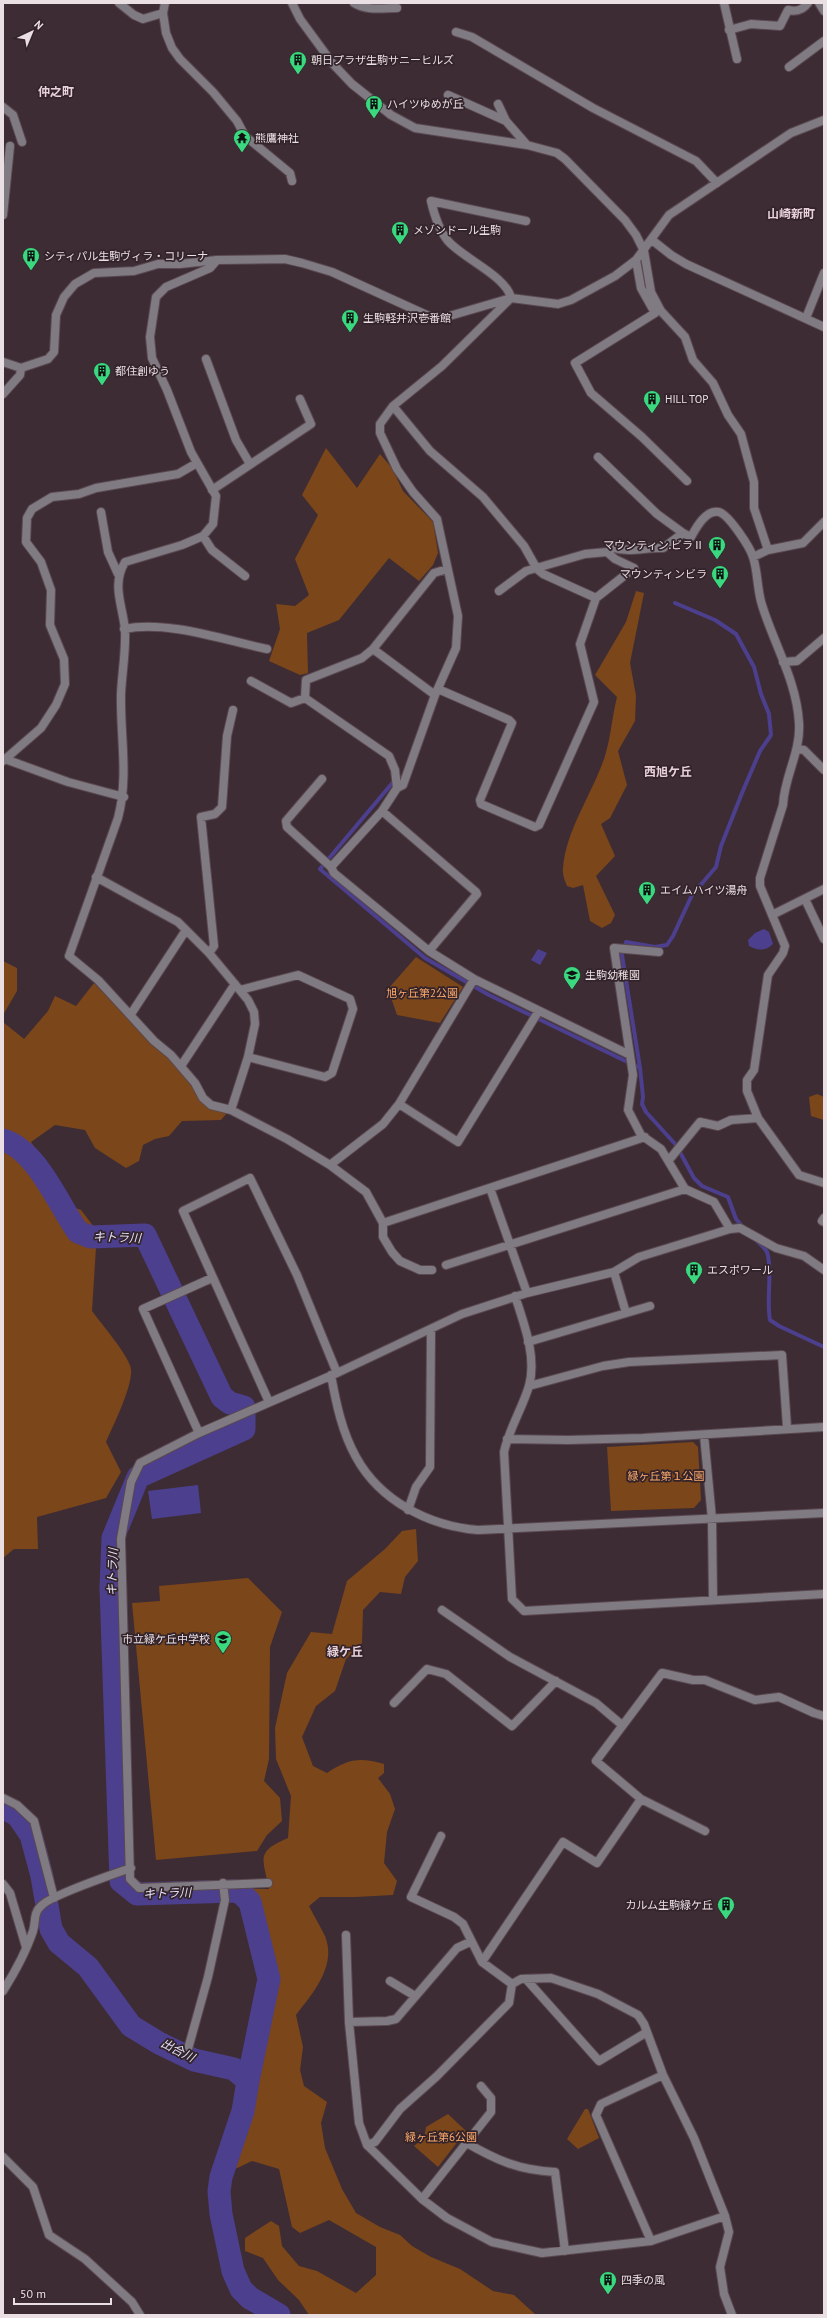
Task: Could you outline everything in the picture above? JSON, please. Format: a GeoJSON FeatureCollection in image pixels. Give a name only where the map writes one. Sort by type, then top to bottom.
{"type":"FeatureCollection","features":[{"type":"Feature","properties":{"kind":"street"},"geometry":{"type":"LineString","coordinates":[[118,3],[134,15],[143,19],[163,13]]}},
{"type":"Feature","properties":{"kind":"street"},"geometry":{"type":"LineString","coordinates":[[165,3],[163,13],[166,33],[172,48],[180,59],[213,92],[237,121],[245,136],[290,173],[292,181]]}},
{"type":"Feature","properties":{"kind":"street"},"geometry":{"type":"LineString","coordinates":[[292,3],[300,19],[333,64],[352,84],[391,115],[415,128],[527,145],[557,153],[565,158],[625,220],[636,235],[644,251],[651,292],[661,311],[685,337],[693,360],[713,383],[728,415],[741,434],[754,482],[754,508],[768,550]]}},
{"type":"Feature","properties":{"kind":"street"},"geometry":{"type":"LineString","coordinates":[[354,3],[360,7],[397,8]]}},
{"type":"Feature","properties":{"kind":"street"},"geometry":{"type":"LineString","coordinates":[[724,3],[729,30],[738,59]]}},
{"type":"Feature","properties":{"kind":"street"},"geometry":{"type":"LineString","coordinates":[[729,30],[751,24],[780,26],[788,10],[793,11],[803,9],[808,3]]}},
{"type":"Feature","properties":{"kind":"street"},"geometry":{"type":"LineString","coordinates":[[819,3],[824,11]]}},
{"type":"Feature","properties":{"kind":"street"},"geometry":{"type":"LineString","coordinates":[[456,32],[472,37],[593,108],[696,161],[718,183]]}},
{"type":"Feature","properties":{"kind":"street"},"geometry":{"type":"LineString","coordinates":[[789,67],[824,41]]}},
{"type":"Feature","properties":{"kind":"street"},"geometry":{"type":"LineString","coordinates":[[448,94],[506,121]]}},
{"type":"Feature","properties":{"kind":"street"},"geometry":{"type":"LineString","coordinates":[[498,104],[506,121],[527,145]]}},
{"type":"Feature","properties":{"kind":"street"},"geometry":{"type":"LineString","coordinates":[[3,107],[13,114],[22,142]]}},
{"type":"Feature","properties":{"kind":"street"},"geometry":{"type":"LineString","coordinates":[[3,362],[21,368],[48,358],[54,352],[56,315],[64,297],[75,284],[94,273],[134,271],[158,264],[180,264],[218,260],[285,259],[302,262],[332,272],[431,317],[446,317],[511,298],[558,304],[593,289],[636,260],[669,215],[791,134],[824,120]]}},
{"type":"Feature","properties":{"kind":"street"},"geometry":{"type":"LineString","coordinates":[[3,215],[10,146]]}},
{"type":"Feature","properties":{"kind":"street"},"geometry":{"type":"LineString","coordinates":[[511,298],[509,290],[496,277],[468,259],[447,240],[435,218],[430,201],[526,221]]}},
{"type":"Feature","properties":{"kind":"street"},"geometry":{"type":"LineString","coordinates":[[652,240],[671,255],[692,267],[824,327]]}},
{"type":"Feature","properties":{"kind":"street"},"geometry":{"type":"LineString","coordinates":[[118,574],[125,562],[182,545],[203,536],[213,524],[216,496],[197,463],[152,358],[152,316],[156,297],[166,287],[210,268],[218,260]]}},
{"type":"Feature","properties":{"kind":"street"},"geometry":{"type":"LineString","coordinates":[[636,260],[641,288],[655,312],[575,363],[591,393],[642,437],[687,482]]}},
{"type":"Feature","properties":{"kind":"street"},"geometry":{"type":"LineString","coordinates":[[806,318],[824,273]]}},
{"type":"Feature","properties":{"kind":"street"},"geometry":{"type":"LineString","coordinates":[[331,867],[382,811],[397,788],[404,785],[437,692],[456,648],[458,616],[437,519],[413,492],[396,469],[380,433],[382,419],[393,406],[442,366],[511,298]]}},
{"type":"Feature","properties":{"kind":"street"},"geometry":{"type":"LineString","coordinates":[[206,359],[236,440],[250,464]]}},
{"type":"Feature","properties":{"kind":"street"},"geometry":{"type":"LineString","coordinates":[[3,394],[20,375],[21,368]]}},
{"type":"Feature","properties":{"kind":"street"},"geometry":{"type":"LineString","coordinates":[[212,490],[311,424],[300,399]]}},
{"type":"Feature","properties":{"kind":"street"},"geometry":{"type":"LineString","coordinates":[[393,406],[430,451],[483,497],[524,546],[537,569],[543,574],[596,598]]}},
{"type":"Feature","properties":{"kind":"street"},"geometry":{"type":"LineString","coordinates":[[598,457],[657,514],[682,533],[690,537],[704,518],[710,513],[718,512],[724,516],[740,535],[753,557],[762,605],[795,698],[799,722],[798,749],[784,795],[783,806],[760,878],[760,886],[784,946],[783,953],[768,975],[754,1070],[747,1080],[747,1091],[758,1118],[799,1175],[824,1183]]}},
{"type":"Feature","properties":{"kind":"street"},"geometry":{"type":"LineString","coordinates":[[4,760],[41,728],[56,705],[65,684],[64,659],[50,626],[50,590],[41,562],[26,542],[27,518],[32,509],[52,497],[79,494],[104,486],[178,474],[197,463]]}},
{"type":"Feature","properties":{"kind":"street"},"geometry":{"type":"LineString","coordinates":[[101,512],[108,552],[118,574],[120,606],[124,629],[125,660],[121,693],[124,797],[69,956],[98,980],[131,1014],[154,1041],[181,1066],[195,1083],[203,1098],[211,1104],[231,1110],[287,1139],[330,1165],[366,1192],[383,1223],[382,1237],[400,1261],[420,1270],[432,1270]]}},
{"type":"Feature","properties":{"kind":"street"},"geometry":{"type":"LineString","coordinates":[[753,557],[768,550],[803,543],[824,522]]}},
{"type":"Feature","properties":{"kind":"street"},"geometry":{"type":"LineString","coordinates":[[499,591],[526,571],[581,555],[607,552],[613,548],[632,552],[652,547],[663,548],[682,533]]}},
{"type":"Feature","properties":{"kind":"street"},"geometry":{"type":"LineString","coordinates":[[203,536],[212,550],[245,576]]}},
{"type":"Feature","properties":{"kind":"street"},"geometry":{"type":"LineString","coordinates":[[373,649],[437,692],[509,720],[512,723],[480,800],[482,804],[528,824],[535,826],[539,825],[594,702],[580,644],[596,598],[634,568],[615,559],[607,552]]}},
{"type":"Feature","properties":{"kind":"street"},"geometry":{"type":"LineString","coordinates":[[305,698],[306,680],[362,658],[373,649],[434,573],[447,569]]}},
{"type":"Feature","properties":{"kind":"street"},"geometry":{"type":"LineString","coordinates":[[124,629],[139,626],[187,632],[267,650]]}},
{"type":"Feature","properties":{"kind":"street"},"geometry":{"type":"LineString","coordinates":[[783,662],[797,661],[824,638]]}},
{"type":"Feature","properties":{"kind":"street"},"geometry":{"type":"LineString","coordinates":[[251,681],[290,703],[305,698]]}},
{"type":"Feature","properties":{"kind":"street"},"geometry":{"type":"LineString","coordinates":[[305,698],[389,756],[395,770],[397,788]]}},
{"type":"Feature","properties":{"kind":"street"},"geometry":{"type":"LineString","coordinates":[[209,953],[214,946],[201,817],[215,814],[222,807],[227,736],[232,710]]}},
{"type":"Feature","properties":{"kind":"street"},"geometry":{"type":"LineString","coordinates":[[798,749],[804,750],[824,770]]}},
{"type":"Feature","properties":{"kind":"street"},"geometry":{"type":"LineString","coordinates":[[4,760],[68,782],[124,797]]}},
{"type":"Feature","properties":{"kind":"street"},"geometry":{"type":"LineString","coordinates":[[322,779],[286,821],[287,826],[331,867],[334,873],[429,951],[474,979],[538,1012],[630,1055]]}},
{"type":"Feature","properties":{"kind":"street"},"geometry":{"type":"LineString","coordinates":[[382,811],[477,894],[429,951]]}},
{"type":"Feature","properties":{"kind":"street"},"geometry":{"type":"LineString","coordinates":[[96,877],[178,922],[209,953],[238,987],[254,1012],[255,1024],[248,1057],[231,1110]]}},
{"type":"Feature","properties":{"kind":"street"},"geometry":{"type":"LineString","coordinates":[[772,915],[824,889]]}},
{"type":"Feature","properties":{"kind":"street"},"geometry":{"type":"LineString","coordinates":[[805,899],[824,939]]}},
{"type":"Feature","properties":{"kind":"street"},"geometry":{"type":"LineString","coordinates":[[131,1014],[186,930]]}},
{"type":"Feature","properties":{"kind":"street"},"geometry":{"type":"LineString","coordinates":[[660,952],[614,948],[634,1075],[628,1110],[641,1135],[661,1149],[669,1160],[685,1189],[714,1202],[730,1228]]}},
{"type":"Feature","properties":{"kind":"street"},"geometry":{"type":"LineString","coordinates":[[181,1066],[238,987],[298,975],[350,1000],[353,1009],[332,1073],[325,1077],[248,1057]]}},
{"type":"Feature","properties":{"kind":"street"},"geometry":{"type":"LineString","coordinates":[[330,1165],[383,1124],[399,1104],[474,979]]}},
{"type":"Feature","properties":{"kind":"street"},"geometry":{"type":"LineString","coordinates":[[399,1104],[458,1142],[538,1012]]}},
{"type":"Feature","properties":{"kind":"street"},"geometry":{"type":"LineString","coordinates":[[669,1160],[700,1122],[718,1126],[731,1120],[758,1118]]}},
{"type":"Feature","properties":{"kind":"street"},"geometry":{"type":"LineString","coordinates":[[383,1223],[645,1137]]}},
{"type":"Feature","properties":{"kind":"street"},"geometry":{"type":"LineString","coordinates":[[269,1402],[212,1278],[184,1210],[250,1178],[297,1275],[334,1374],[344,1429],[356,1457],[384,1491],[408,1510],[453,1528],[478,1530],[508,1527],[824,1513]]}},
{"type":"Feature","properties":{"kind":"street"},"geometry":{"type":"LineString","coordinates":[[490,1188],[527,1293]]}},
{"type":"Feature","properties":{"kind":"street"},"geometry":{"type":"LineString","coordinates":[[446,1265],[685,1189]]}},
{"type":"Feature","properties":{"kind":"street"},"geometry":{"type":"LineString","coordinates":[[824,1218],[822,1221],[824,1222]]}},
{"type":"Feature","properties":{"kind":"street"},"geometry":{"type":"LineString","coordinates":[[268,1883],[139,1888],[130,1879],[131,1868],[125,1723],[121,1539],[131,1482],[140,1463],[199,1433],[334,1374],[431,1330],[462,1314],[516,1296],[614,1272],[638,1257],[730,1228],[740,1228],[776,1248],[804,1256],[824,1270]]}},
{"type":"Feature","properties":{"kind":"street"},"geometry":{"type":"LineString","coordinates":[[614,1272],[626,1313]]}},
{"type":"Feature","properties":{"kind":"street"},"geometry":{"type":"LineString","coordinates":[[199,1433],[143,1309],[212,1278]]}},
{"type":"Feature","properties":{"kind":"street"},"geometry":{"type":"LineString","coordinates":[[516,1296],[528,1342],[532,1365],[529,1386],[507,1438],[504,1452],[512,1599],[524,1611],[713,1599],[824,1594]]}},
{"type":"Feature","properties":{"kind":"street"},"geometry":{"type":"LineString","coordinates":[[528,1342],[650,1306]]}},
{"type":"Feature","properties":{"kind":"street"},"geometry":{"type":"LineString","coordinates":[[408,1510],[416,1487],[430,1467],[431,1330]]}},
{"type":"Feature","properties":{"kind":"street"},"geometry":{"type":"LineString","coordinates":[[529,1386],[603,1366],[629,1362],[782,1355],[787,1427]]}},
{"type":"Feature","properties":{"kind":"street"},"geometry":{"type":"LineString","coordinates":[[507,1438],[568,1440],[704,1435],[787,1427],[824,1427]]}},
{"type":"Feature","properties":{"kind":"street"},"geometry":{"type":"LineString","coordinates":[[704,1435],[712,1519],[713,1599]]}},
{"type":"Feature","properties":{"kind":"street"},"geometry":{"type":"LineString","coordinates":[[442,1610],[510,1658],[596,1703],[622,1725]]}},
{"type":"Feature","properties":{"kind":"street"},"geometry":{"type":"LineString","coordinates":[[394,1703],[427,1669],[446,1674],[512,1726],[556,1681]]}},
{"type":"Feature","properties":{"kind":"street"},"geometry":{"type":"LineString","coordinates":[[705,1831],[641,1799],[596,1761],[662,1673],[693,1680],[706,1680],[755,1700],[780,1697],[814,1713],[824,1716]]}},
{"type":"Feature","properties":{"kind":"street"},"geometry":{"type":"LineString","coordinates":[[3,1798],[16,1805],[34,1821],[54,1898]]}},
{"type":"Feature","properties":{"kind":"street"},"geometry":{"type":"LineString","coordinates":[[482,1962],[563,1842],[597,1863],[641,1799]]}},
{"type":"Feature","properties":{"kind":"street"},"geometry":{"type":"LineString","coordinates":[[441,1836],[411,1897],[454,1917],[463,1924],[470,1942],[482,1962],[512,1984]]}},
{"type":"Feature","properties":{"kind":"street"},"geometry":{"type":"LineString","coordinates":[[3,1991],[17,1968],[34,1930],[34,1917],[41,1905],[54,1898],[131,1868]]}},
{"type":"Feature","properties":{"kind":"street"},"geometry":{"type":"LineString","coordinates":[[3,1884],[10,1893],[26,1947]]}},
{"type":"Feature","properties":{"kind":"street"},"geometry":{"type":"LineString","coordinates":[[188,2050],[208,1977],[225,1900],[223,1884]]}},
{"type":"Feature","properties":{"kind":"street"},"geometry":{"type":"LineString","coordinates":[[346,1935],[349,2022],[359,2123],[367,2145],[422,2198],[446,2218],[492,2242],[542,2253],[651,2241],[725,2216]]}},
{"type":"Feature","properties":{"kind":"street"},"geometry":{"type":"LineString","coordinates":[[349,2022],[387,2021],[396,2019],[457,1948],[470,1942]]}},
{"type":"Feature","properties":{"kind":"street"},"geometry":{"type":"LineString","coordinates":[[512,1984],[526,1979],[551,1978],[598,1994],[638,2015],[647,2032],[663,2075],[694,2138],[725,2216],[729,2232],[720,2267],[724,2294],[732,2315]]}},
{"type":"Feature","properties":{"kind":"street"},"geometry":{"type":"LineString","coordinates":[[526,1979],[600,2061],[647,2032]]}},
{"type":"Feature","properties":{"kind":"street"},"geometry":{"type":"LineString","coordinates":[[390,1981],[415,1996]]}},
{"type":"Feature","properties":{"kind":"street"},"geometry":{"type":"LineString","coordinates":[[367,2145],[375,2142],[400,2109],[438,2076],[509,2003],[512,1984]]}},
{"type":"Feature","properties":{"kind":"street"},"geometry":{"type":"LineString","coordinates":[[651,2241],[596,2115],[601,2104],[663,2075]]}},
{"type":"Feature","properties":{"kind":"street"},"geometry":{"type":"LineString","coordinates":[[422,2198],[465,2142],[491,2112],[491,2098],[481,2086]]}},
{"type":"Feature","properties":{"kind":"street"},"geometry":{"type":"LineString","coordinates":[[465,2142],[490,2157],[530,2171],[555,2172],[565,2251]]}},
{"type":"Feature","properties":{"kind":"street"},"geometry":{"type":"LineString","coordinates":[[3,2157],[33,2187],[48,2235],[85,2259],[132,2302],[140,2315]]}},
{"type":"Feature","properties":{"kind":"green space"},"geometry":{"type":"Polygon","coordinates":[[[326,448],[357,488],[380,454],[392,468],[403,491],[433,522],[438,553],[433,565],[419,581],[389,558],[339,620],[307,633],[308,673],[300,675],[269,661],[280,629],[276,604],[295,606],[309,595],[295,559],[318,515],[302,495],[326,448]]]}},
{"type":"Feature","properties":{"kind":"green space"},"geometry":{"type":"Polygon","coordinates":[[[636,591],[644,593],[630,663],[636,696],[635,721],[618,751],[627,785],[610,818],[601,824],[615,856],[596,876],[615,915],[611,923],[602,928],[590,921],[583,885],[573,888],[567,886],[563,875],[563,868],[565,854],[574,825],[605,756],[617,697],[595,675],[626,622],[636,591]]]}},
{"type":"Feature","properties":{"kind":"green space","name":"旭ヶ丘第2公園"},"geometry":{"type":"Polygon","coordinates":[[[416,957],[463,987],[440,1023],[397,1015],[388,989],[416,957]]]}},
{"type":"Feature","properties":{"kind":"green space"},"geometry":{"type":"Polygon","coordinates":[[[3,961],[17,968],[17,991],[3,1015],[3,961]]]}},
{"type":"Feature","properties":{"kind":"green space"},"geometry":{"type":"Polygon","coordinates":[[[94,983],[152,1045],[168,1058],[194,1087],[201,1102],[227,1113],[221,1120],[182,1121],[169,1136],[155,1139],[143,1145],[139,1161],[126,1168],[95,1148],[85,1130],[55,1125],[31,1142],[52,1174],[67,1205],[81,1210],[97,1231],[92,1311],[126,1356],[131,1369],[131,1376],[122,1406],[106,1442],[121,1472],[106,1498],[37,1517],[38,1549],[14,1549],[3,1558],[3,1022],[24,1039],[48,1011],[55,996],[76,1006],[94,983]]]}},
{"type":"Feature","properties":{"kind":"green space"},"geometry":{"type":"Polygon","coordinates":[[[817,1094],[824,1097],[824,1120],[811,1116],[809,1097],[817,1094]]]}},
{"type":"Feature","properties":{"kind":"green space","name":"緑ヶ丘第１公園"},"geometry":{"type":"Polygon","coordinates":[[[693,1442],[698,1447],[701,1500],[694,1508],[611,1511],[607,1447],[693,1442]]]}},
{"type":"Feature","properties":{"kind":"green space"},"geometry":{"type":"Polygon","coordinates":[[[416,1529],[418,1561],[405,1577],[401,1594],[380,1592],[363,1610],[362,1643],[346,1659],[335,1691],[316,1706],[302,1737],[313,1766],[327,1773],[334,1768],[354,1761],[368,1760],[384,1764],[384,1773],[378,1778],[390,1794],[395,1809],[387,1832],[384,1863],[397,1881],[393,1895],[320,1897],[309,1906],[325,1936],[328,1947],[328,1958],[326,1968],[316,1988],[296,2015],[303,2047],[300,2070],[304,2086],[327,2102],[321,2123],[325,2148],[342,2189],[356,2213],[380,2227],[400,2235],[412,2246],[431,2257],[460,2269],[493,2291],[514,2295],[536,2315],[309,2315],[299,2300],[278,2280],[263,2258],[245,2251],[245,2238],[271,2221],[279,2226],[282,2246],[299,2266],[317,2271],[356,2293],[376,2275],[376,2247],[329,2220],[300,2233],[292,2227],[279,2169],[252,2161],[231,2171],[250,2101],[274,1982],[265,1935],[252,1889],[269,1889],[264,1857],[270,1848],[288,1838],[291,1796],[276,1759],[275,1728],[287,1673],[311,1632],[332,1634],[347,1581],[385,1549],[402,1531],[416,1529]]]}},
{"type":"Feature","properties":{"kind":"green space"},"geometry":{"type":"Polygon","coordinates":[[[248,1578],[282,1612],[270,1647],[269,1759],[264,1781],[280,1798],[282,1821],[267,1835],[257,1851],[156,1860],[132,1603],[160,1601],[159,1586],[248,1578]]]}},
{"type":"Feature","properties":{"kind":"green space"},"geometry":{"type":"Polygon","coordinates":[[[585,2109],[588,2109],[599,2138],[578,2149],[567,2139],[585,2109]]]}},
{"type":"Feature","properties":{"kind":"green space","name":"緑ヶ丘第6公園"},"geometry":{"type":"Polygon","coordinates":[[[448,2114],[466,2131],[438,2167],[414,2146],[424,2138],[426,2127],[448,2114]]]}},
{"type":"Feature","properties":{"kind":"shaded area"},"geometry":{"type":"Polygon","coordinates":[[[764,929],[769,932],[773,944],[762,950],[749,946],[748,940],[755,933],[764,929]]]}},
{"type":"Feature","properties":{"kind":"shaded area"},"geometry":{"type":"Polygon","coordinates":[[[538,949],[547,953],[540,965],[531,960],[538,949]]]}},
{"type":"Feature","properties":{"kind":"shaded area"},"geometry":{"type":"Polygon","coordinates":[[[198,1485],[201,1513],[152,1519],[148,1491],[198,1485]]]}},
{"type":"Feature","properties":{"kind":"waterway"},"geometry":{"type":"LineString","coordinates":[[675,603],[715,620],[736,634],[754,667],[761,694],[769,714],[771,735],[760,751],[742,793],[721,846],[716,867],[692,895],[673,936],[667,945],[655,947],[626,942],[622,955],[640,1068],[643,1097],[642,1104],[646,1112],[676,1145],[694,1178],[702,1186],[728,1197],[736,1219],[743,1227]]}},
{"type":"Feature","properties":{"kind":"waterway"},"geometry":{"type":"LineString","coordinates":[[394,781],[320,869],[425,958],[489,995],[640,1068]]}},
{"type":"Feature","properties":{"kind":"waterway","name":"キトラ川"},"geometry":{"type":"LineString","coordinates":[[3,1140],[15,1146],[36,1166],[46,1179],[78,1232],[91,1237],[145,1235],[222,1397],[230,1403],[244,1407],[244,1429],[138,1477],[113,1538],[111,1587],[121,1881],[137,1894],[234,1891],[241,1893],[250,1902],[269,1979],[248,2081]]}},
{"type":"Feature","properties":{"kind":"waterway"},"geometry":{"type":"LineString","coordinates":[[756,1240],[766,1250],[769,1259],[770,1320],[779,1326],[824,1347]]}},
{"type":"Feature","properties":{"kind":"waterway","name":"出合川"},"geometry":{"type":"LineString","coordinates":[[3,1807],[18,1816],[31,1835],[42,1876],[51,1929],[59,1943],[88,1967],[131,2026],[159,2043],[194,2060],[234,2069],[248,2081],[243,2111],[221,2177],[219,2191],[221,2214],[233,2271],[241,2289],[250,2298],[279,2315]]}},
{"type":"Feature","properties":{"kind":"place","name":"朝日プラザ生駒サニーヒルズ"},"geometry":{"type":"Point","coordinates":[298,75]}},
{"type":"Feature","properties":{"kind":"place","name":"ハイツゆめが丘"},"geometry":{"type":"Point","coordinates":[374,119]}},
{"type":"Feature","properties":{"kind":"place","name":"熊鷹神社"},"geometry":{"type":"Point","coordinates":[242,153]}},
{"type":"Feature","properties":{"kind":"place","name":"メゾンドール生駒"},"geometry":{"type":"Point","coordinates":[400,245]}},
{"type":"Feature","properties":{"kind":"place","name":"シティパル生駒ヴィラ・コリーナ"},"geometry":{"type":"Point","coordinates":[31,271]}},
{"type":"Feature","properties":{"kind":"place","name":"生駒軽井沢壱番館"},"geometry":{"type":"Point","coordinates":[350,333]}},
{"type":"Feature","properties":{"kind":"place","name":"都住創ゆう"},"geometry":{"type":"Point","coordinates":[102,386]}},
{"type":"Feature","properties":{"kind":"place","name":"HILL TOP"},"geometry":{"type":"Point","coordinates":[652,414]}},
{"type":"Feature","properties":{"kind":"place","name":"マウンティン.ビラⅡ"},"geometry":{"type":"Point","coordinates":[717,560]}},
{"type":"Feature","properties":{"kind":"place","name":"マウンティンビラ"},"geometry":{"type":"Point","coordinates":[720,589]}},
{"type":"Feature","properties":{"kind":"place","name":"エイムハイツ湯舟"},"geometry":{"type":"Point","coordinates":[647,905]}},
{"type":"Feature","properties":{"kind":"place","name":"生駒幼稚園"},"geometry":{"type":"Point","coordinates":[572,990]}},
{"type":"Feature","properties":{"kind":"place","name":"エスポワール"},"geometry":{"type":"Point","coordinates":[694,1285]}},
{"type":"Feature","properties":{"kind":"place","name":"市立緑ケ丘中学校"},"geometry":{"type":"Point","coordinates":[223,1654]}},
{"type":"Feature","properties":{"kind":"place","name":"カルム生駒緑ケ丘"},"geometry":{"type":"Point","coordinates":[726,1920]}},
{"type":"Feature","properties":{"kind":"place","name":"四季の風"},"geometry":{"type":"Point","coordinates":[608,2295]}},
{"type":"Feature","properties":{"kind":"district","name":"仲之町"},"geometry":{"type":"Point","coordinates":[56,91]}},
{"type":"Feature","properties":{"kind":"district","name":"山崎新町"},"geometry":{"type":"Point","coordinates":[791,213]}},
{"type":"Feature","properties":{"kind":"district","name":"西旭ケ丘"},"geometry":{"type":"Point","coordinates":[668,771]}},
{"type":"Feature","properties":{"kind":"district","name":"緑ケ丘"},"geometry":{"type":"Point","coordinates":[345,1651]}}]}
